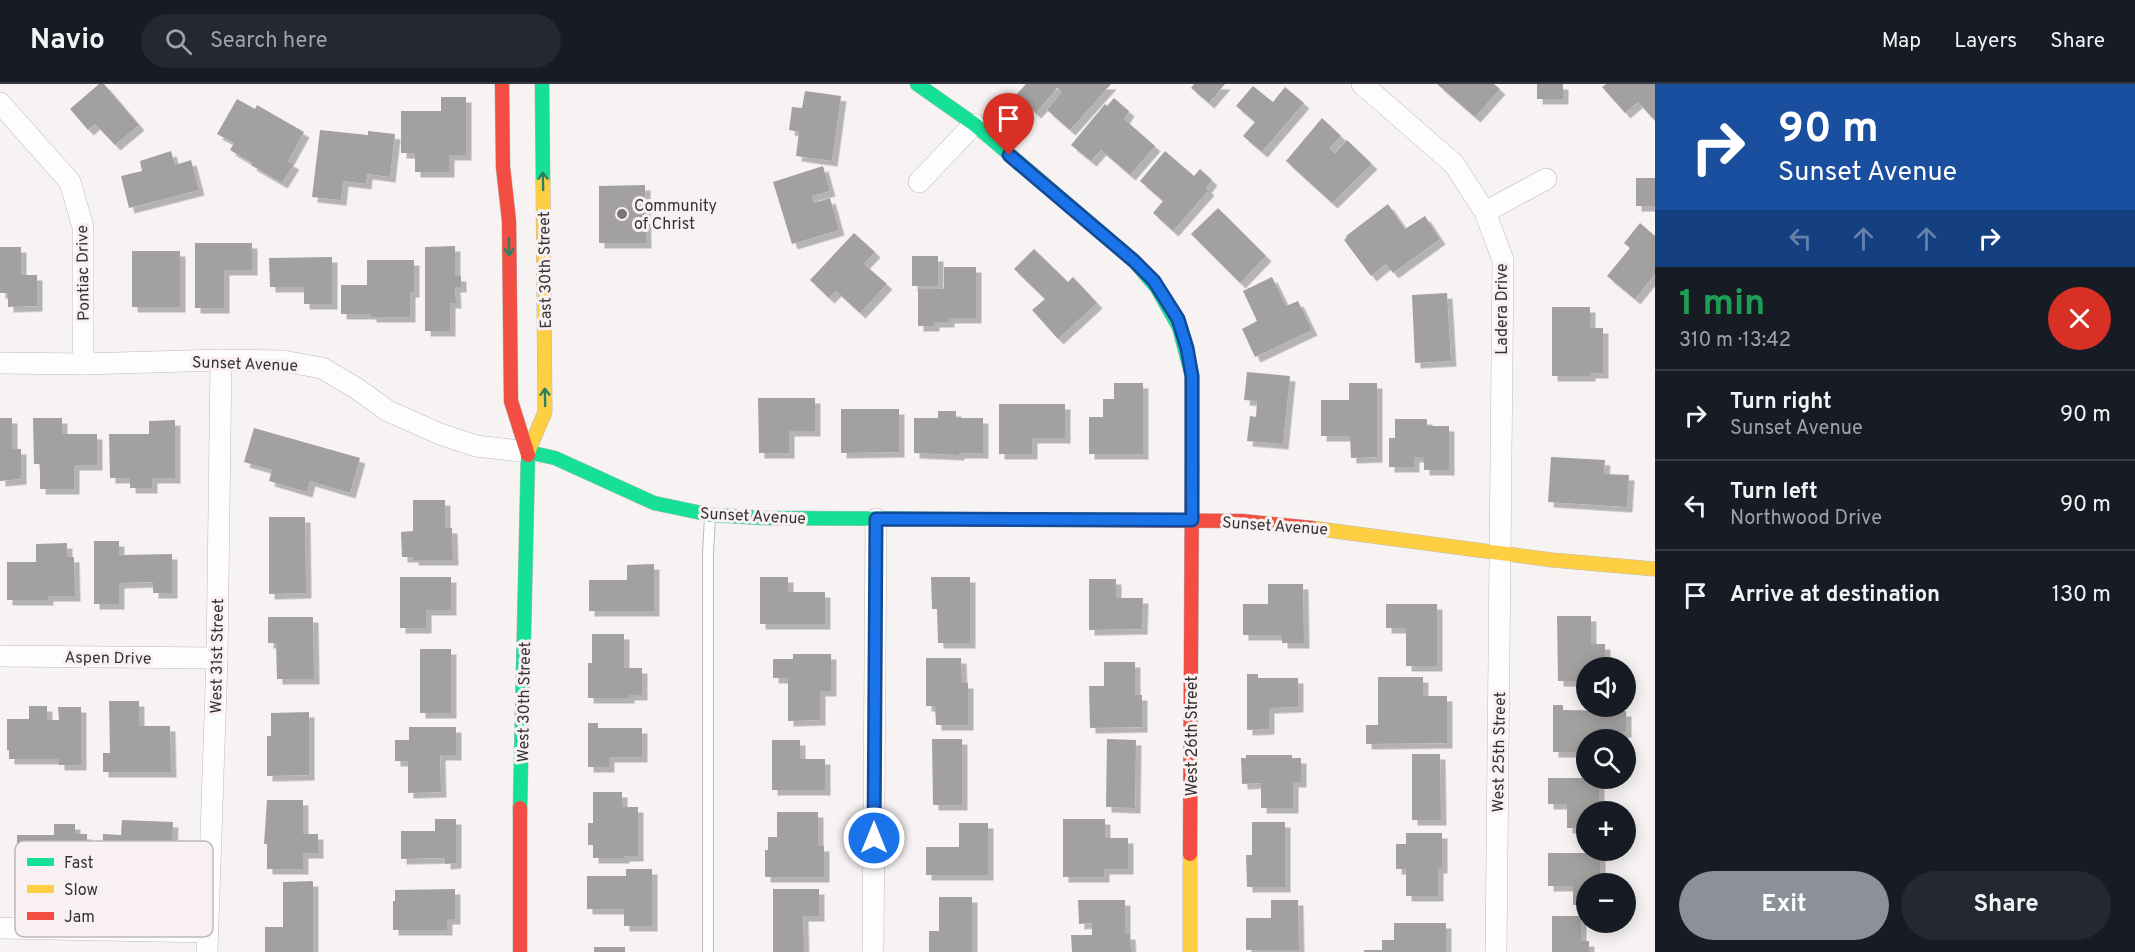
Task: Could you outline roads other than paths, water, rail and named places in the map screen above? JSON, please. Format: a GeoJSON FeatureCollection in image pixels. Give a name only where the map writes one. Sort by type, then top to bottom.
{"type":"FeatureCollection","features":[{"type":"Feature","properties":{"kind":"street"},"geometry":{"type":"LineString","coordinates":[[501,84],[503,167],[509,221],[511,401],[528,452]]}},
{"type":"Feature","properties":{"kind":"street","name":"East 30th Street"},"geometry":{"type":"LineString","coordinates":[[528,452],[545,412],[542,84]]}},
{"type":"Feature","properties":{"kind":"street","name":"West 26th Street"},"geometry":{"type":"LineString","coordinates":[[917,84],[974,124],[1134,261],[1154,281],[1178,319],[1187,348],[1192,376],[1190,952]]}},
{"type":"Feature","properties":{"kind":"street","name":"Ladera Drive"},"geometry":{"type":"LineString","coordinates":[[1362,84],[1454,164],[1485,212],[1503,260],[1500,552]]}},
{"type":"Feature","properties":{"kind":"street","name":"Pontiac Drive"},"geometry":{"type":"LineString","coordinates":[[0,104],[70,182],[83,226],[83,364]]}},
{"type":"Feature","properties":{"kind":"street"},"geometry":{"type":"LineString","coordinates":[[919,182],[974,124]]}},
{"type":"Feature","properties":{"kind":"street"},"geometry":{"type":"LineString","coordinates":[[1485,212],[1546,179]]}},
{"type":"Feature","properties":{"kind":"street","name":"Sunset Avenue"},"geometry":{"type":"LineString","coordinates":[[0,363],[83,364],[221,360],[283,361],[322,368],[356,388],[388,411],[440,434],[476,446],[528,452],[555,458],[654,503],[711,515],[766,518],[1192,520],[1306,526],[1551,560],[1655,569]]}},
{"type":"Feature","properties":{"kind":"street","name":"West 31st Street"},"geometry":{"type":"LineString","coordinates":[[211,841],[217,658],[221,360]]}},
{"type":"Feature","properties":{"kind":"street","name":"West 30th Street"},"geometry":{"type":"LineString","coordinates":[[520,952],[528,452]]}},
{"type":"Feature","properties":{"kind":"street"},"geometry":{"type":"LineString","coordinates":[[873,952],[876,519]]}},
{"type":"Feature","properties":{"kind":"street","name":"West 25th Street"},"geometry":{"type":"LineString","coordinates":[[1496,952],[1500,552]]}},
{"type":"Feature","properties":{"kind":"street","name":"Aspen Drive"},"geometry":{"type":"LineString","coordinates":[[0,656],[217,658]]}},
{"type":"Feature","properties":{"kind":"street"},"geometry":{"type":"LineString","coordinates":[[0,928],[15,929]]}},
{"type":"Feature","properties":{"kind":"street"},"geometry":{"type":"LineString","coordinates":[[133,937],[207,942]]}},
{"type":"Feature","properties":{"kind":"lane"},"geometry":{"type":"LineString","coordinates":[[708,952],[708,553],[711,515]]}},
{"type":"Feature","properties":{"kind":"place","name":"Community of Christ"},"geometry":{"type":"Point","coordinates":[622,214]}}]}
